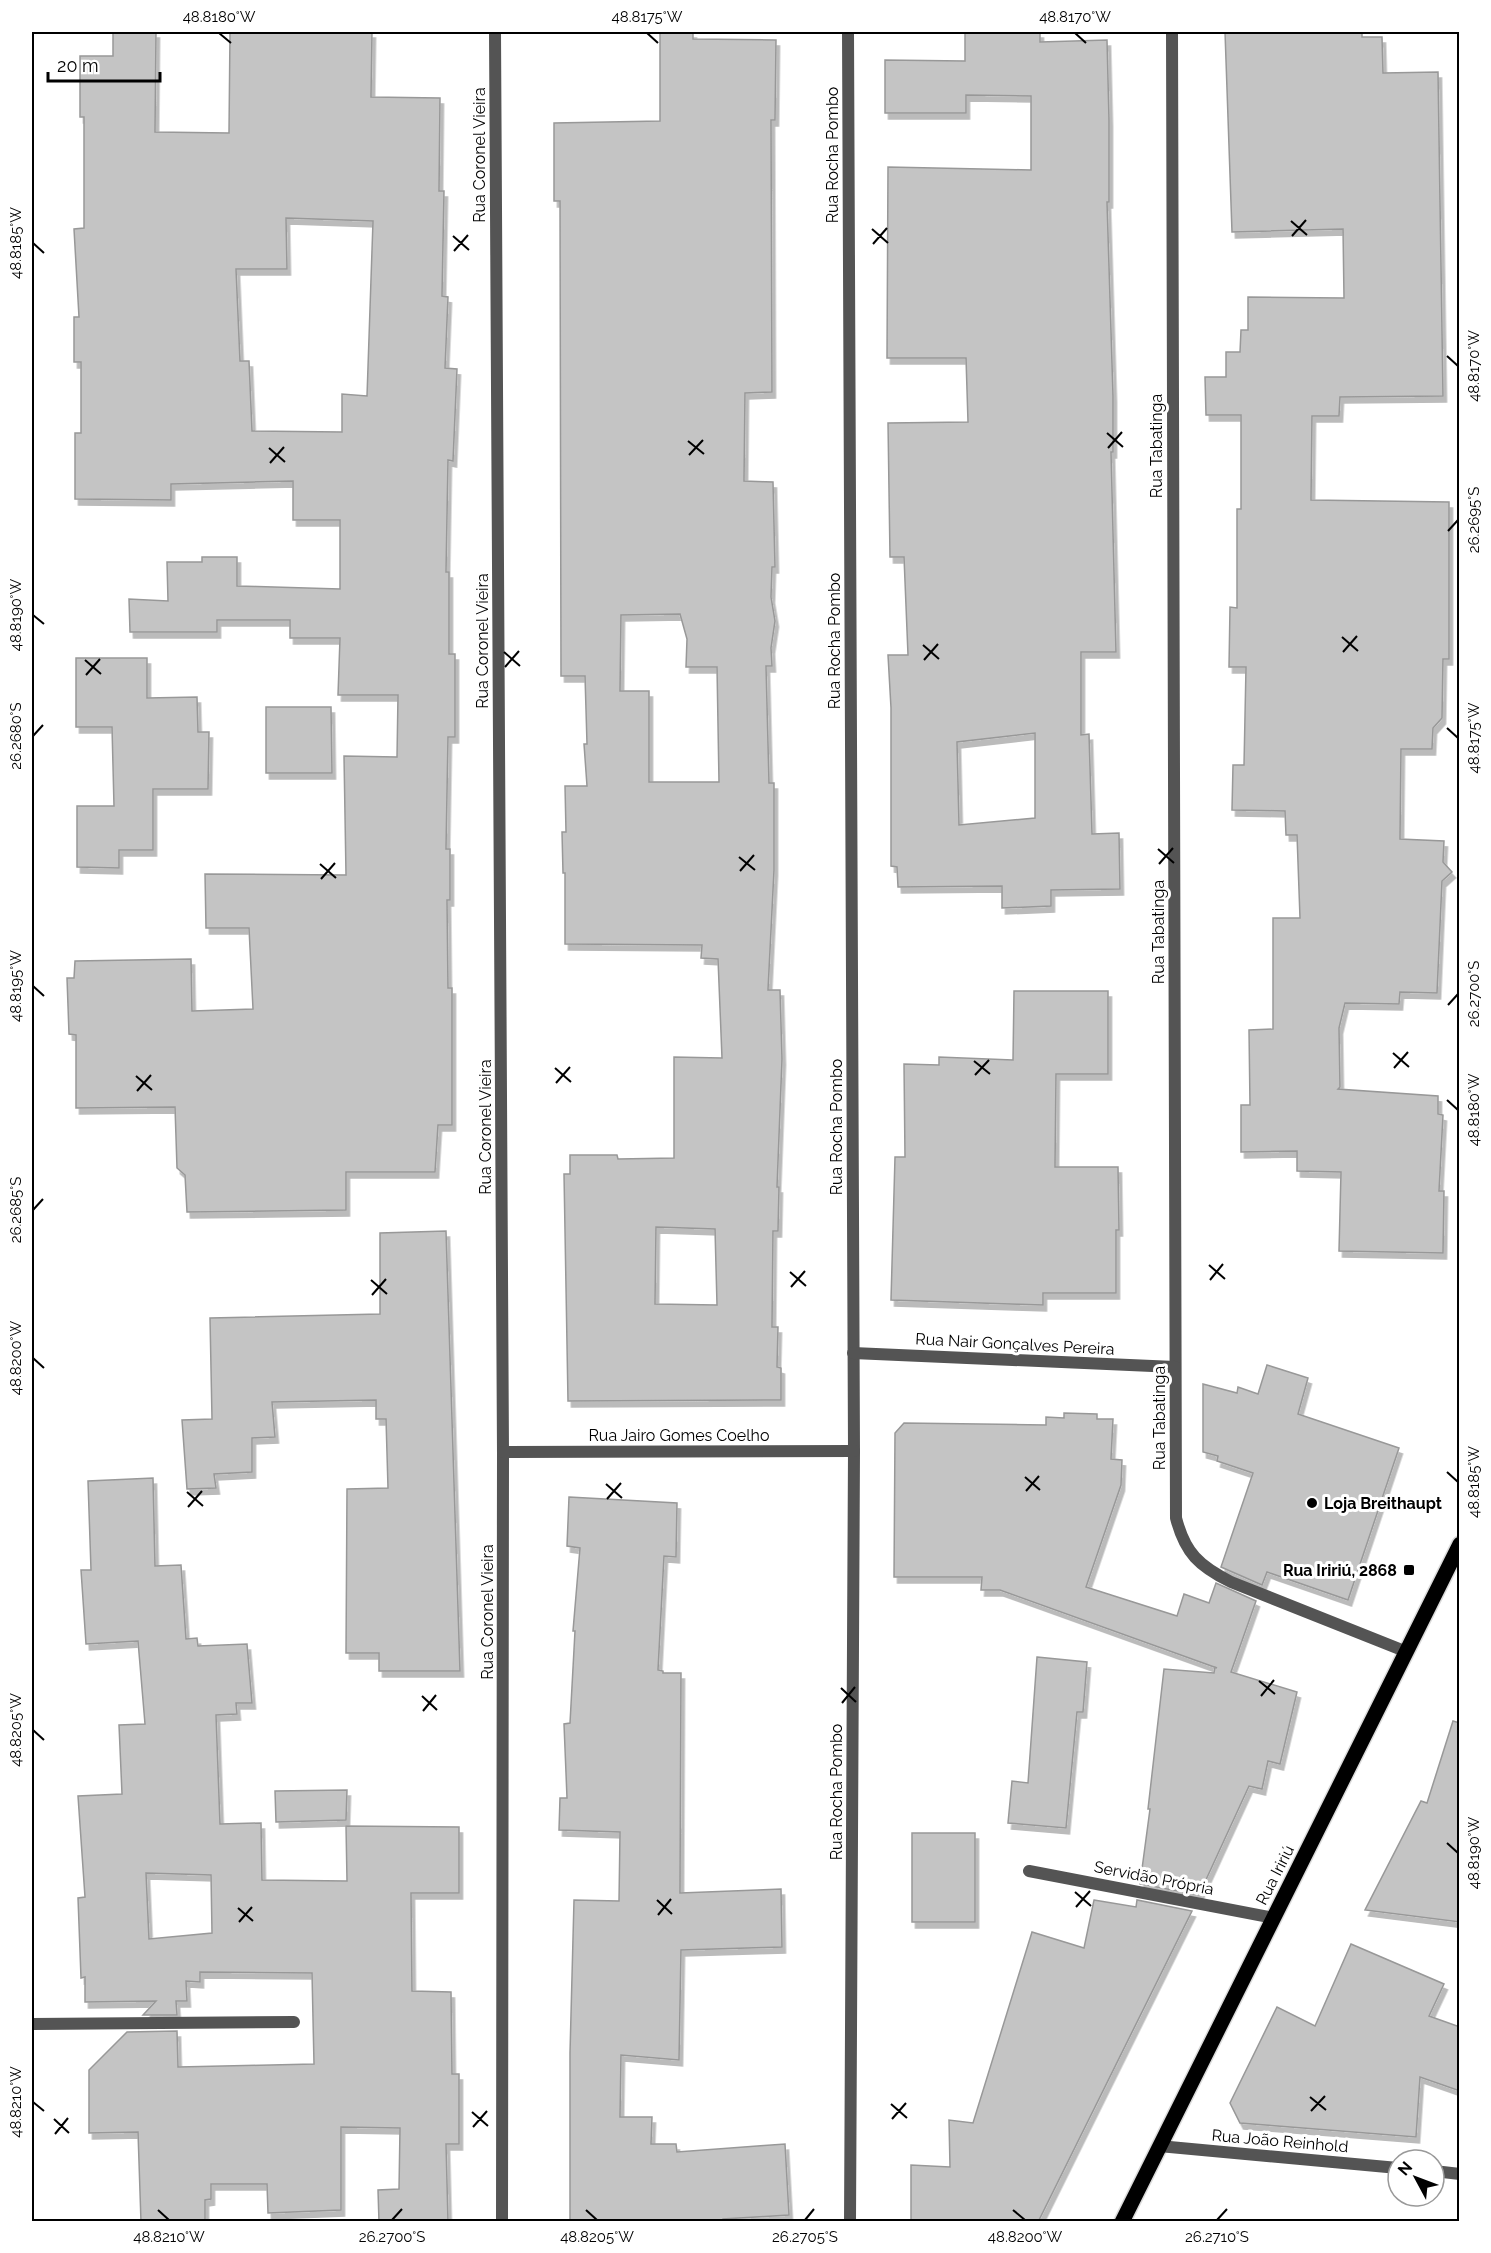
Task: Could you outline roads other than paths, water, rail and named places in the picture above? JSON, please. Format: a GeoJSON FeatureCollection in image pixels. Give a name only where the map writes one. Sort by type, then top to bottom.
{"type":"FeatureCollection","features":[{"type":"Feature","properties":{"kind":"main road","name":"Rua Iririú"},"geometry":{"type":"LineString","coordinates":[[1122,2222],[1460,1544]]}},
{"type":"Feature","properties":{"kind":"street","name":"Rua Coronel Vieira"},"geometry":{"type":"LineString","coordinates":[[495,32],[503,1452],[502,2222]]}},
{"type":"Feature","properties":{"kind":"street","name":"Rua Rocha Pombo"},"geometry":{"type":"LineString","coordinates":[[848,32],[854,1451],[850,2222]]}},
{"type":"Feature","properties":{"kind":"street","name":"Rua Tabatinga"},"geometry":{"type":"LineString","coordinates":[[1172,32],[1176,1518],[1181,1537],[1192,1556],[1209,1571],[1231,1582],[1407,1652]]}},
{"type":"Feature","properties":{"kind":"street","name":"Rua Nair Gonçalves Pereira"},"geometry":{"type":"LineString","coordinates":[[853,1353],[1175,1368]]}},
{"type":"Feature","properties":{"kind":"street","name":"Rua Jairo Gomes Coelho"},"geometry":{"type":"LineString","coordinates":[[503,1452],[854,1451]]}},
{"type":"Feature","properties":{"kind":"street","name":"Servidão Própria"},"geometry":{"type":"LineString","coordinates":[[1029,1871],[1274,1918]]}},
{"type":"Feature","properties":{"kind":"street"},"geometry":{"type":"LineString","coordinates":[[32,2024],[294,2022]]}},
{"type":"Feature","properties":{"kind":"street","name":"Rua João Reinhold"},"geometry":{"type":"LineString","coordinates":[[1159,2146],[1386,2167]]}},
{"type":"Feature","properties":{"kind":"place","name":"Loja Breithaupt"},"geometry":{"type":"Point","coordinates":[1312,1503]}},
{"type":"Feature","properties":{"kind":"place","name":"Rua Iririú, 2868"},"geometry":{"type":"Point","coordinates":[1409,1570]}}]}
